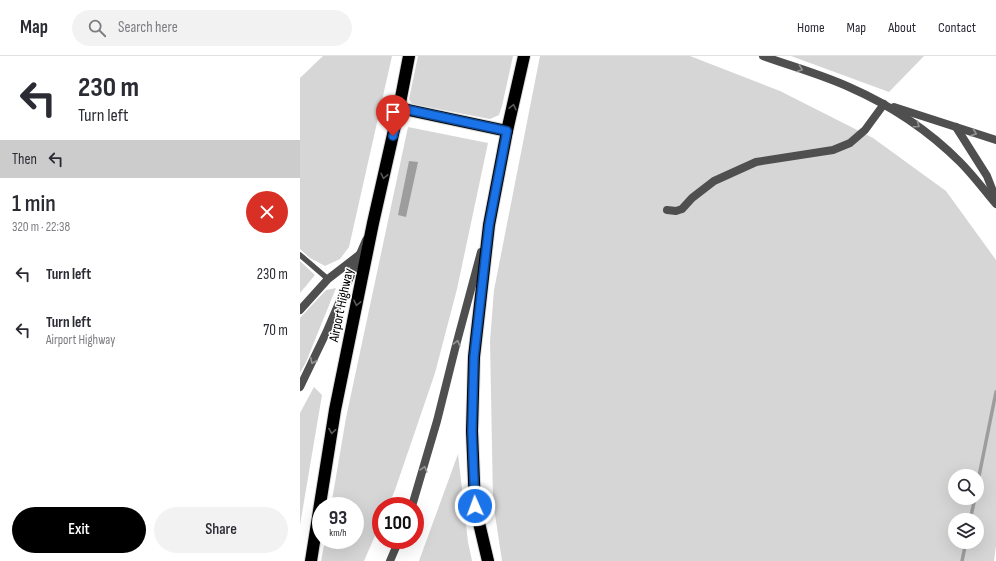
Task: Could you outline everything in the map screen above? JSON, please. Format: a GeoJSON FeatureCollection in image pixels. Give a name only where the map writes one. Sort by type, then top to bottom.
{"type":"FeatureCollection","features":[{"type":"Feature","properties":{"kind":"highway","name":"Airport Highway"},"geometry":{"type":"LineString","coordinates":[[311,561],[335,410],[373,223],[400,108],[409,56]]}},
{"type":"Feature","properties":{"kind":"highway"},"geometry":{"type":"LineString","coordinates":[[488,561],[475,506],[472,431],[474,357],[489,225],[507,131],[524,56]]}},
{"type":"Feature","properties":{"kind":"highway"},"geometry":{"type":"LineString","coordinates":[[400,108],[507,131]]}},
{"type":"Feature","properties":{"kind":"street"},"geometry":{"type":"LineString","coordinates":[[763,56],[848,86],[884,104],[918,126],[944,147],[974,177],[996,204]]}},
{"type":"Feature","properties":{"kind":"street"},"geometry":{"type":"LineString","coordinates":[[884,104],[996,140]]}},
{"type":"Feature","properties":{"kind":"street"},"geometry":{"type":"LineString","coordinates":[[667,210],[676,211],[682,209],[692,198],[714,181],[756,162],[833,150],[850,143],[865,130],[884,104]]}},
{"type":"Feature","properties":{"kind":"street"},"geometry":{"type":"LineString","coordinates":[[956,127],[987,176],[996,199]]}},
{"type":"Feature","properties":{"kind":"street"},"geometry":{"type":"LineString","coordinates":[[300,387],[326,333],[373,223]]}},
{"type":"Feature","properties":{"kind":"street"},"geometry":{"type":"LineString","coordinates":[[415,497],[489,225]]}},
{"type":"Feature","properties":{"kind":"street"},"geometry":{"type":"LineString","coordinates":[[300,310],[328,279],[359,255]]}},
{"type":"Feature","properties":{"kind":"street"},"geometry":{"type":"LineString","coordinates":[[390,561],[395,549]]}},
{"type":"Feature","properties":{"kind":"lane"},"geometry":{"type":"LineString","coordinates":[[300,255],[328,279]]}},
{"type":"Feature","properties":{"kind":"shaded area"},"geometry":{"type":"Polygon","coordinates":[[[323,56],[392,56],[349,247],[340,259],[325,266],[310,258],[300,249],[300,78],[323,56]]]}},
{"type":"Feature","properties":{"kind":"shaded area"},"geometry":{"type":"Polygon","coordinates":[[[418,56],[513,56],[499,115],[490,119],[412,104],[409,99],[418,56]]]}},
{"type":"Feature","properties":{"kind":"shaded area"},"geometry":{"type":"Polygon","coordinates":[[[540,56],[690,56],[780,91],[873,138],[946,191],[996,260],[996,546],[994,561],[502,561],[493,501],[490,341],[494,290],[540,56]]]}},
{"type":"Feature","properties":{"kind":"shaded area"},"geometry":{"type":"Polygon","coordinates":[[[791,56],[924,56],[889,92],[791,56]]]}},
{"type":"Feature","properties":{"kind":"shaded area"},"geometry":{"type":"Polygon","coordinates":[[[408,127],[488,143],[457,289],[435,373],[395,490],[392,497],[372,497],[372,543],[364,561],[321,561],[323,549],[364,549],[364,497],[333,497],[346,418],[408,127]]]}},
{"type":"Feature","properties":{"kind":"shaded area"},"geometry":{"type":"Polygon","coordinates":[[[409,161],[418,162],[406,217],[398,215],[409,161]]]}},
{"type":"Feature","properties":{"kind":"shaded area"},"geometry":{"type":"Polygon","coordinates":[[[300,261],[315,275],[300,293],[300,261]]]}},
{"type":"Feature","properties":{"kind":"shaded area"},"geometry":{"type":"Polygon","coordinates":[[[336,288],[306,362],[300,373],[300,318],[326,290],[336,288]]]}},
{"type":"Feature","properties":{"kind":"shaded area"},"geometry":{"type":"Polygon","coordinates":[[[314,387],[322,395],[300,525],[300,413],[314,387]]]}},
{"type":"Feature","properties":{"kind":"shaded area"},"geometry":{"type":"Polygon","coordinates":[[[458,454],[468,542],[472,561],[419,561],[458,454]]]}},
{"type":"Feature","properties":{"kind":"waterway"},"geometry":{"type":"LineString","coordinates":[[980,469],[996,392]]}},
{"type":"Feature","properties":{"kind":"waterway"},"geometry":{"type":"LineString","coordinates":[[972,513],[973,505]]}},
{"type":"Feature","properties":{"kind":"waterway"},"geometry":{"type":"LineString","coordinates":[[962,561],[965,549]]}},
{"type":"Feature","properties":{"kind":"route"},"geometry":{"type":"LineString","coordinates":[[393,136],[400,108],[507,131],[489,225],[474,357],[472,431],[475,506]]}}]}
